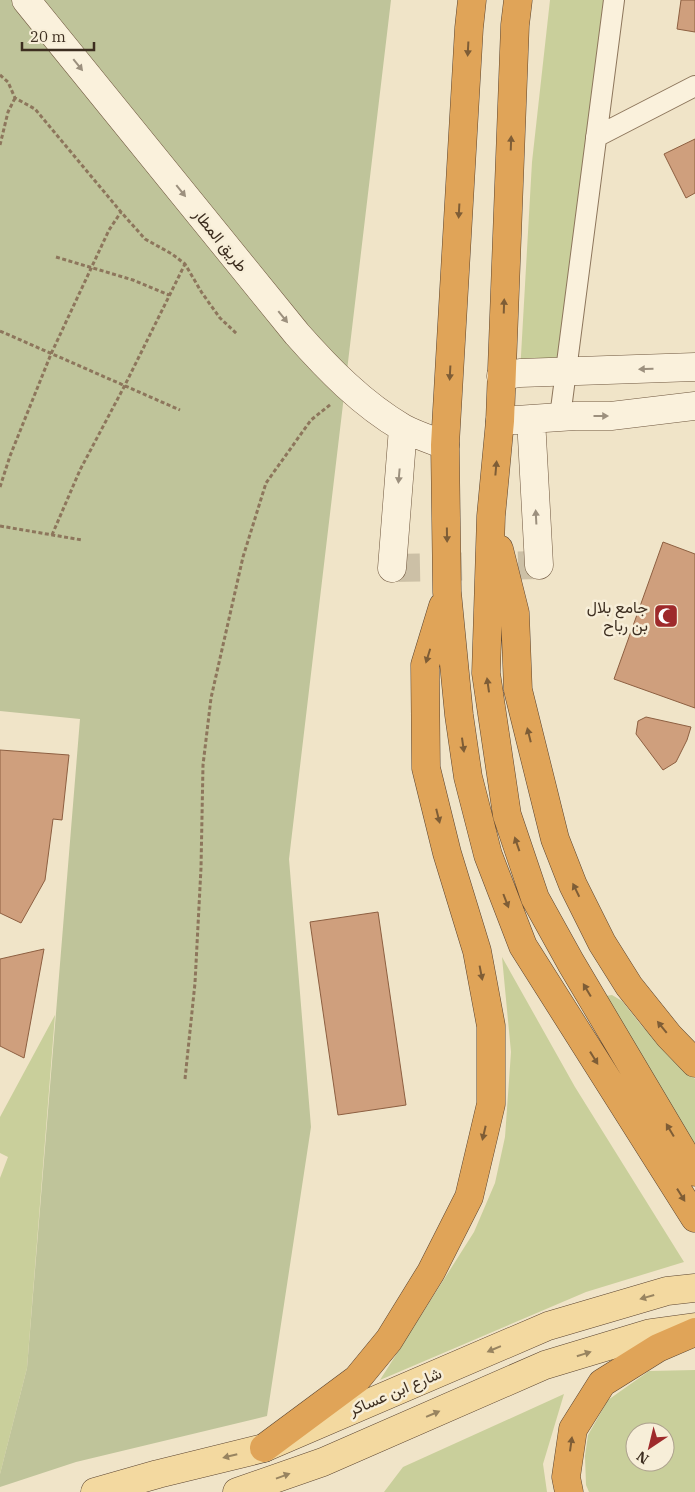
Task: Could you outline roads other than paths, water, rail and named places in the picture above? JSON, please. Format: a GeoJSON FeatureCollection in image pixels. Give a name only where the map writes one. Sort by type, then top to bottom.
{"type":"FeatureCollection","features":[{"type":"Feature","properties":{"kind":"highway"},"geometry":{"type":"LineString","coordinates":[[472,0],[445,445],[447,592],[459,715],[468,777],[488,855],[523,946],[695,1218]]}},
{"type":"Feature","properties":{"kind":"highway"},"geometry":{"type":"LineString","coordinates":[[518,0],[515,34],[500,420],[492,516],[486,673],[507,815],[535,898],[576,972],[695,1172]]}},
{"type":"Feature","properties":{"kind":"highway"},"geometry":{"type":"LineString","coordinates":[[492,516],[515,613],[518,690],[555,839],[573,884],[602,943],[629,986],[669,1036],[695,1063]]}},
{"type":"Feature","properties":{"kind":"highway"},"geometry":{"type":"LineString","coordinates":[[264,1448],[357,1379],[389,1340],[431,1272],[469,1197],[491,1104],[491,1026],[479,960],[446,853],[426,768],[425,665],[447,592]]}},
{"type":"Feature","properties":{"kind":"highway"},"geometry":{"type":"LineString","coordinates":[[569,1492],[566,1477],[573,1429],[602,1383],[658,1348],[695,1332]]}},
{"type":"Feature","properties":{"kind":"main road","name":"طريق المطار"},"geometry":{"type":"LineString","coordinates":[[26,0],[297,334],[325,365],[350,390],[403,428],[445,445]]}},
{"type":"Feature","properties":{"kind":"main road"},"geometry":{"type":"LineString","coordinates":[[501,376],[520,373],[695,367]]}},
{"type":"Feature","properties":{"kind":"main road"},"geometry":{"type":"LineString","coordinates":[[500,420],[611,416],[695,406]]}},
{"type":"Feature","properties":{"kind":"main road"},"geometry":{"type":"LineString","coordinates":[[531,419],[539,565]]}},
{"type":"Feature","properties":{"kind":"main road"},"geometry":{"type":"LineString","coordinates":[[392,568],[403,428]]}},
{"type":"Feature","properties":{"kind":"main road","name":"شارع ابن عساكر"},"geometry":{"type":"LineString","coordinates":[[95,1492],[158,1474],[264,1448],[548,1326],[667,1291],[695,1288]]}},
{"type":"Feature","properties":{"kind":"main road"},"geometry":{"type":"LineString","coordinates":[[237,1492],[323,1462],[545,1366],[651,1333],[695,1327]]}},
{"type":"Feature","properties":{"kind":"street"},"geometry":{"type":"LineString","coordinates":[[560,417],[614,0]]}},
{"type":"Feature","properties":{"kind":"street"},"geometry":{"type":"LineString","coordinates":[[596,137],[695,86]]}},
{"type":"Feature","properties":{"kind":"tunnel"},"geometry":{"type":"LineString","coordinates":[[392,568],[539,565]]}},
{"type":"Feature","properties":{"kind":"place","name":"جامع بلال بن رباح"},"geometry":{"type":"Point","coordinates":[666,616]}}]}
